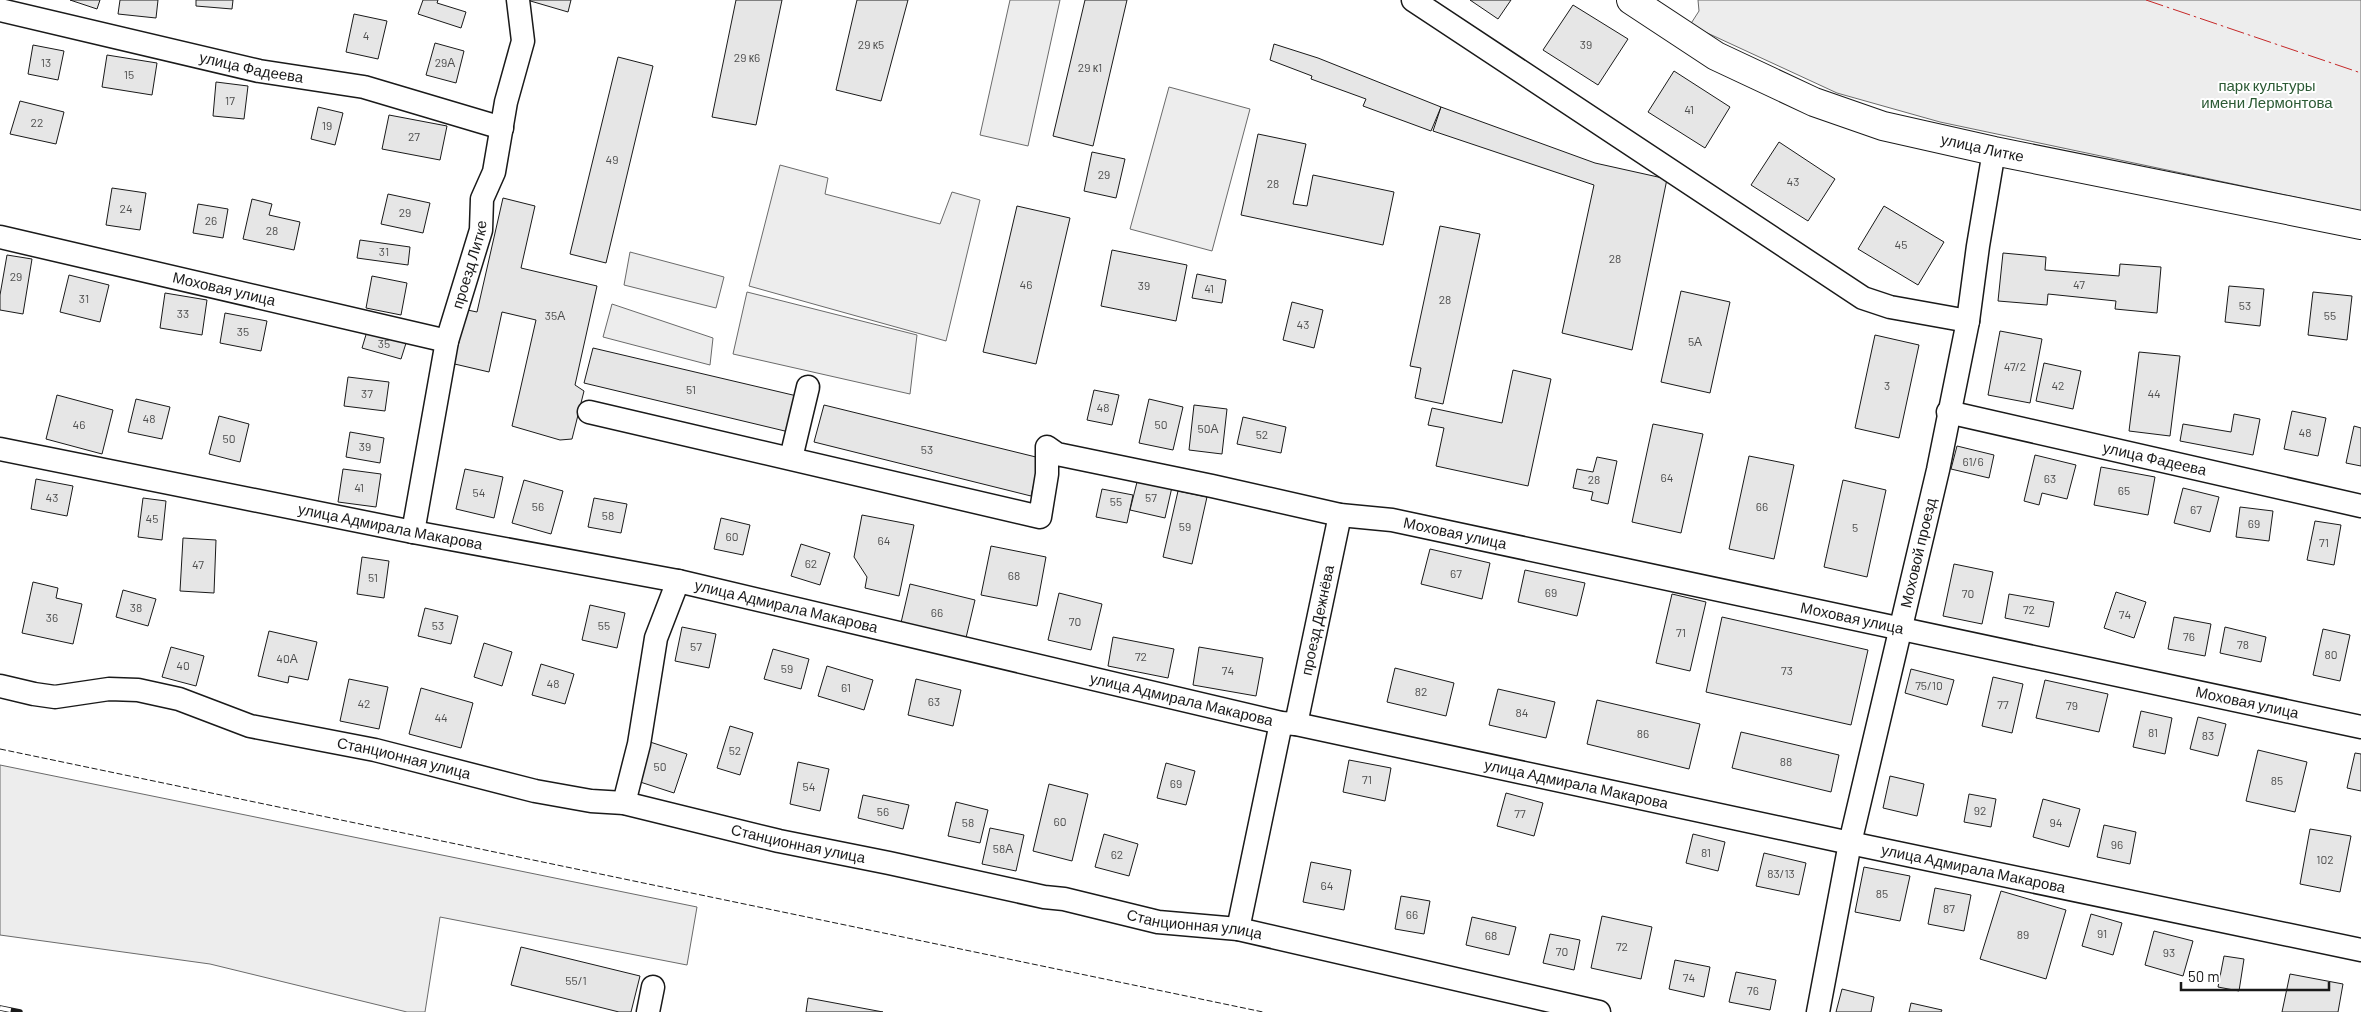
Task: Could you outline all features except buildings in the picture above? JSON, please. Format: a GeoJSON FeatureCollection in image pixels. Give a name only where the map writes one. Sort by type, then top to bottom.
{"type":"FeatureCollection","features":[{"type":"Feature","properties":{"kind":"main road","name":"улица Литке"},"geometry":{"type":"LineString","coordinates":[[1631,0],[1716,56],[1814,102],[1883,126],[1994,151],[2361,225]]}},
{"type":"Feature","properties":{"kind":"street","name":"проезд Литке"},"geometry":{"type":"LineString","coordinates":[[413,532],[447,341],[481,230],[482,199],[494,172],[502,128],[523,41],[518,0]]}},
{"type":"Feature","properties":{"kind":"street"},"geometry":{"type":"LineString","coordinates":[[1413,0],[1863,298],[1890,307],[1968,321]]}},
{"type":"Feature","properties":{"kind":"street","name":"улица Фадеева"},"geometry":{"type":"LineString","coordinates":[[0,10],[259,71],[364,87],[502,128]]}},
{"type":"Feature","properties":{"kind":"street","name":"Моховой проезд"},"geometry":{"type":"LineString","coordinates":[[1818,1012],[1850,844],[1938,470],[1948,412],[1968,321],[1994,151]]}},
{"type":"Feature","properties":{"kind":"street","name":"Моховая улица"},"geometry":{"type":"LineString","coordinates":[[0,237],[447,341]]}},
{"type":"Feature","properties":{"kind":"street"},"geometry":{"type":"LineString","coordinates":[[589,412],[791,458],[808,387]]}},
{"type":"Feature","properties":{"kind":"street","name":"улица Фадеева"},"geometry":{"type":"LineString","coordinates":[[1948,412],[2361,506]]}},
{"type":"Feature","properties":{"kind":"street","name":"Моховая улица"},"geometry":{"type":"LineString","coordinates":[[791,458],[1040,517],[1048,474],[1047,447],[1057,454],[1340,515],[1392,520],[2361,727]]}},
{"type":"Feature","properties":{"kind":"street","name":"улица Адмирала Макарова"},"geometry":{"type":"LineString","coordinates":[[0,449],[413,532],[678,581],[1288,724],[1850,844],[2361,950]]}},
{"type":"Feature","properties":{"kind":"street","name":"проезд Дежнёва"},"geometry":{"type":"LineString","coordinates":[[1238,929],[1340,515]]}},
{"type":"Feature","properties":{"kind":"street"},"geometry":{"type":"LineString","coordinates":[[624,803],[639,744],[656,638],[678,581]]}},
{"type":"Feature","properties":{"kind":"street","name":"Станционная улица"},"geometry":{"type":"LineString","coordinates":[[0,686],[34,694],[55,696],[109,689],[138,690],[179,700],[250,726],[375,750],[535,791],[591,801],[624,803],[779,842],[1044,896],[1064,898],[1158,922],[1238,929],[1600,1012]]}},
{"type":"Feature","properties":{"kind":"street"},"geometry":{"type":"LineString","coordinates":[[648,1012],[653,987]]}},
{"type":"Feature","properties":{"kind":"shaded area"},"geometry":{"type":"Polygon","coordinates":[[[1010,0],[1060,0],[1028,146],[980,135],[1010,0]]]}},
{"type":"Feature","properties":{"kind":"shaded area","name":"парк культуры имени Лермонтова"},"geometry":{"type":"Polygon","coordinates":[[[1698,0],[2361,0],[2361,211],[1940,122],[1837,93],[1690,25],[1699,11],[1698,0]]]}},
{"type":"Feature","properties":{"kind":"shaded area"},"geometry":{"type":"Polygon","coordinates":[[[1169,87],[1250,109],[1212,251],[1130,229],[1169,87]]]}},
{"type":"Feature","properties":{"kind":"shaded area"},"geometry":{"type":"Polygon","coordinates":[[[780,165],[828,178],[825,194],[940,224],[952,192],[980,200],[946,341],[749,286],[780,165]]]}},
{"type":"Feature","properties":{"kind":"shaded area"},"geometry":{"type":"Polygon","coordinates":[[[630,252],[724,277],[716,308],[624,285],[630,252]]]}},
{"type":"Feature","properties":{"kind":"shaded area"},"geometry":{"type":"Polygon","coordinates":[[[747,292],[917,335],[910,394],[733,354],[747,292]]]}},
{"type":"Feature","properties":{"kind":"shaded area"},"geometry":{"type":"Polygon","coordinates":[[[612,304],[713,338],[710,365],[603,337],[612,304]]]}},
{"type":"Feature","properties":{"kind":"shaded area"},"geometry":{"type":"Polygon","coordinates":[[[0,765],[697,907],[687,965],[440,917],[425,1012],[407,1012],[210,964],[0,935],[0,765]]]}},
{"type":"Feature","properties":{"kind":"railway"},"geometry":{"type":"LineString","coordinates":[[0,1008],[20,1012]]}},
{"type":"Feature","properties":{"kind":"fence"},"geometry":{"type":"LineString","coordinates":[[0,749],[1263,1012]]}},
{"type":"Feature","properties":{"kind":"power"},"geometry":{"type":"LineString","coordinates":[[2146,0],[2361,73]]}}]}
